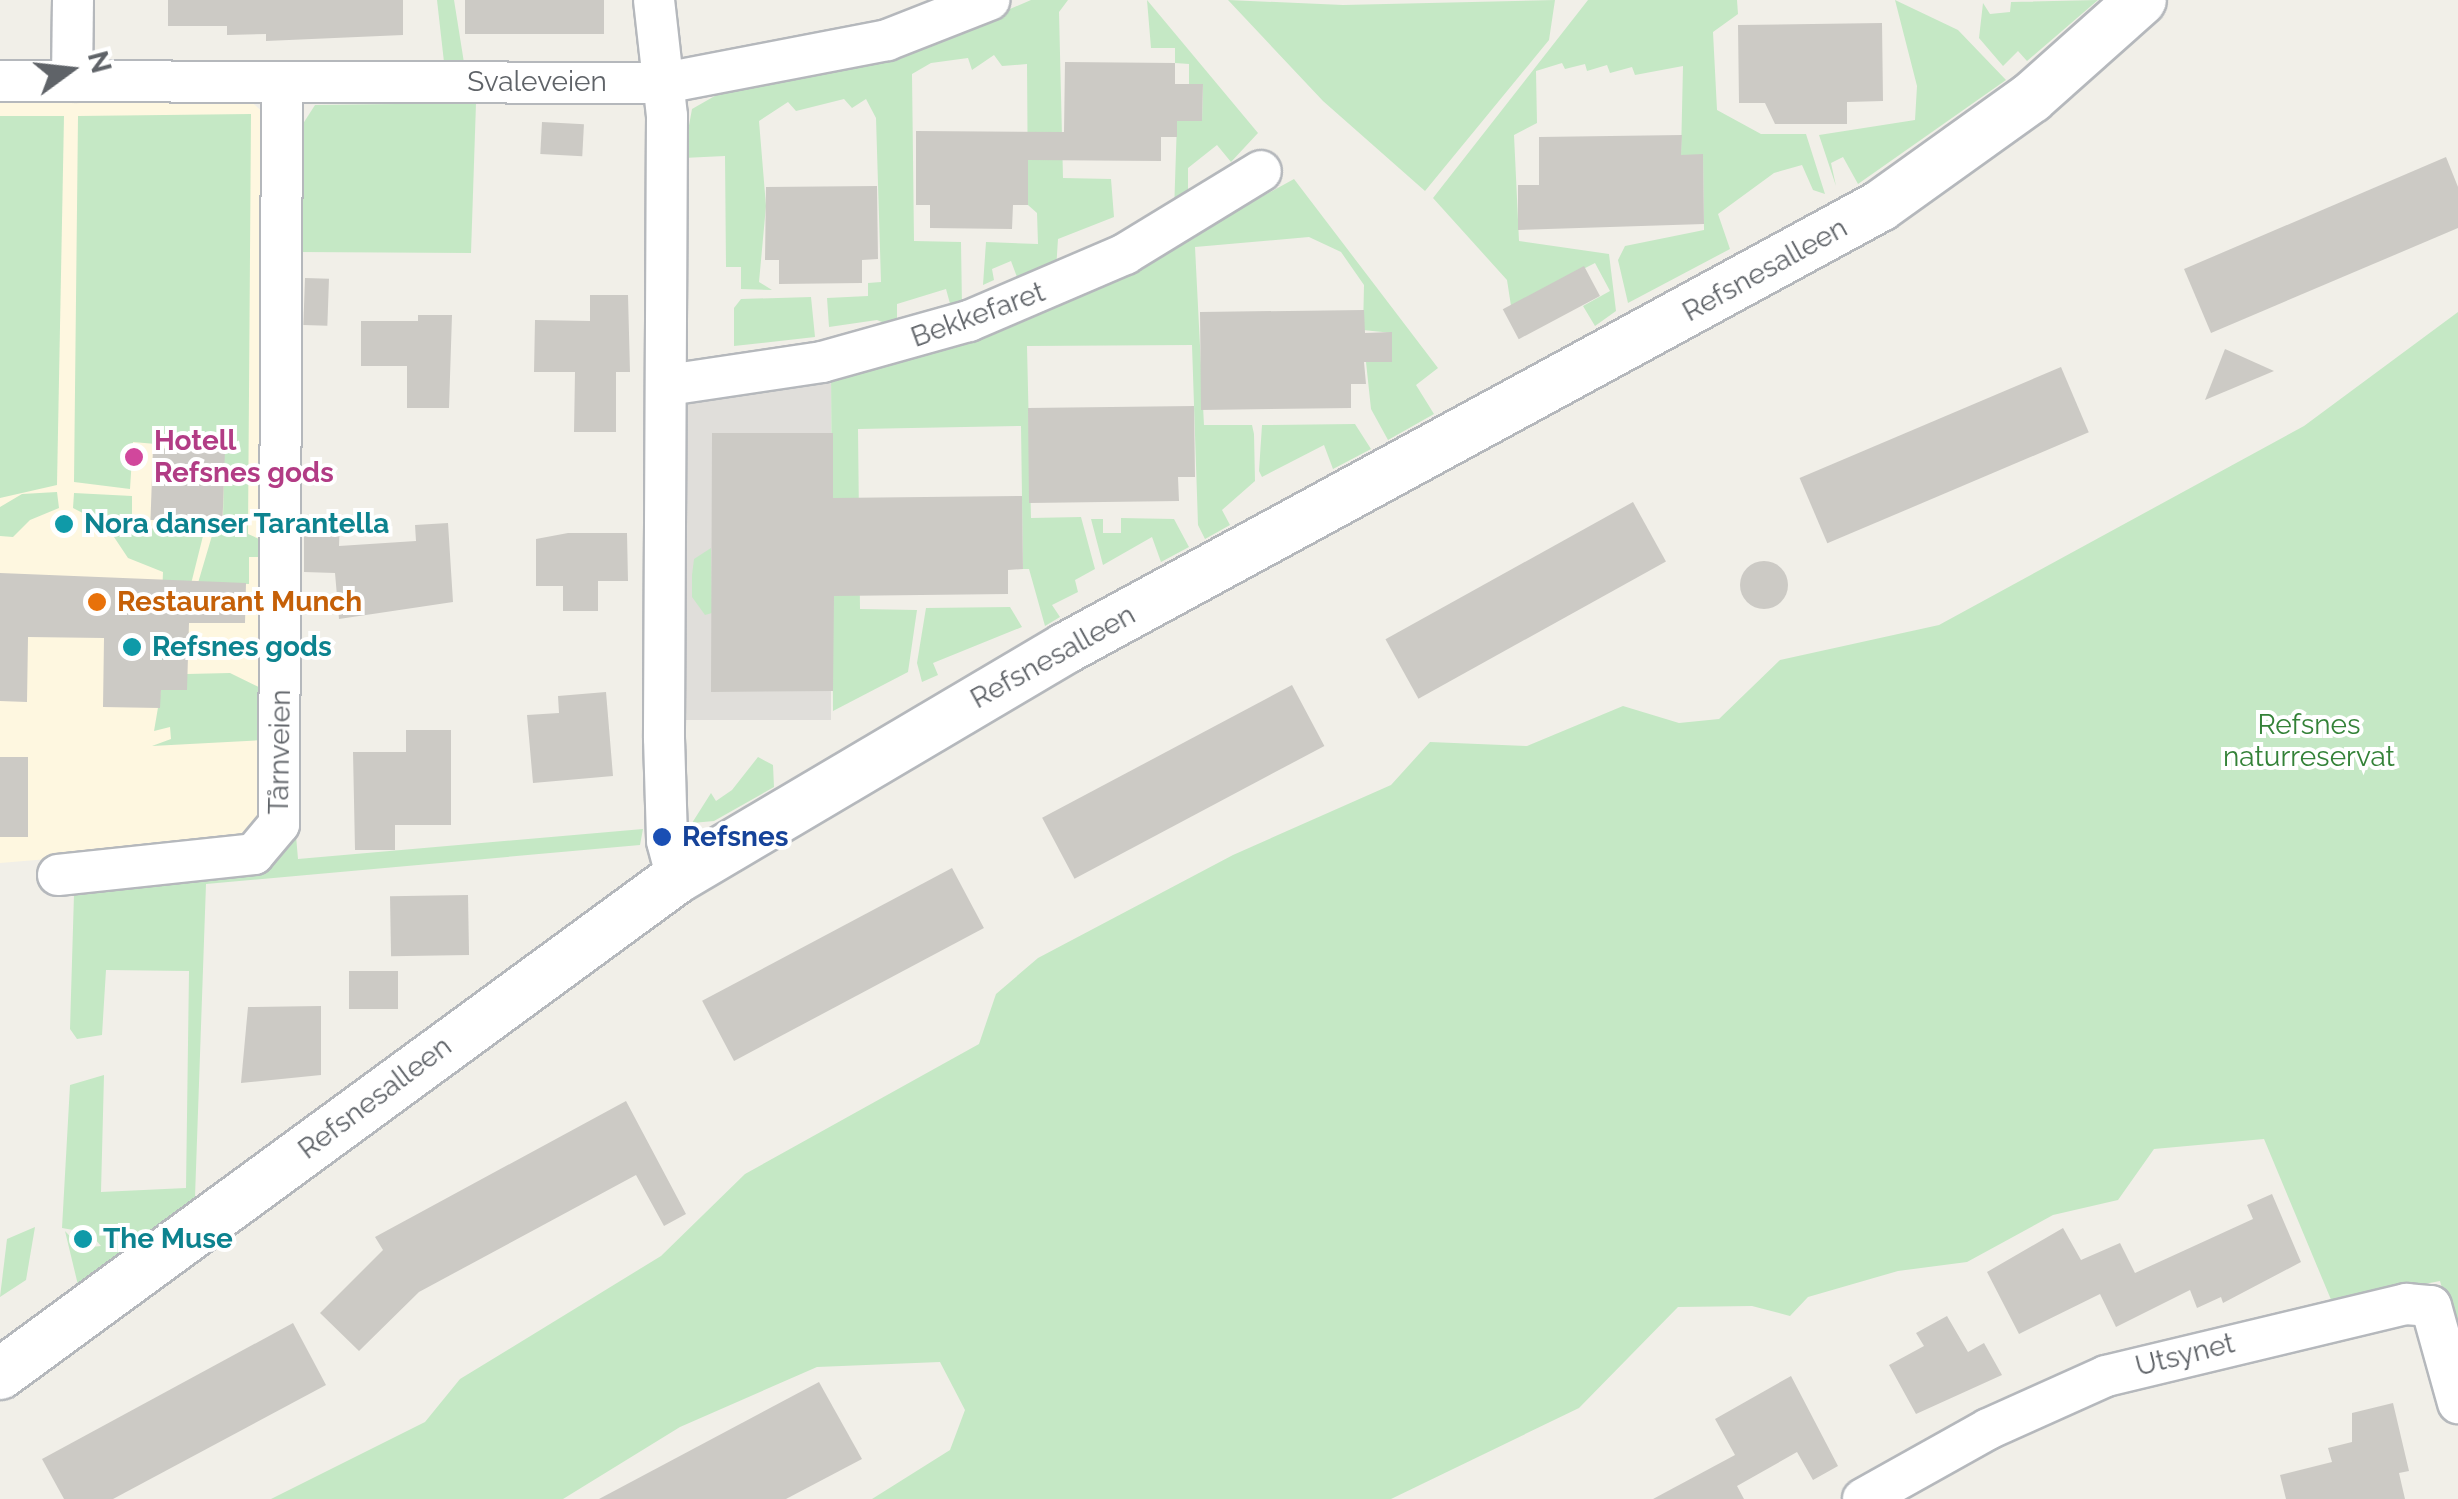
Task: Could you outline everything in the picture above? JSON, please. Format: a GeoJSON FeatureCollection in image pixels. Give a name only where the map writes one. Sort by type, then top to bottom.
{"type":"FeatureCollection","features":[{"type":"Feature","properties":{"kind":"street"},"geometry":{"type":"LineString","coordinates":[[72,80],[73,0]]}},
{"type":"Feature","properties":{"kind":"street"},"geometry":{"type":"LineString","coordinates":[[654,0],[664,83],[668,386],[664,738],[667,841],[677,878]]}},
{"type":"Feature","properties":{"kind":"street","name":"Svaleveien"},"geometry":{"type":"LineString","coordinates":[[0,82],[664,83],[887,40],[990,0]]}},
{"type":"Feature","properties":{"kind":"street","name":"Refsnesalleen"},"geometry":{"type":"LineString","coordinates":[[0,1374],[677,878],[1066,648],[1880,206],[2030,98],[2142,0]]}},
{"type":"Feature","properties":{"kind":"street","name":"Tårnveien"},"geometry":{"type":"LineString","coordinates":[[58,876],[254,854],[279,824],[282,82]]}},
{"type":"Feature","properties":{"kind":"street","name":"Bekkefaret"},"geometry":{"type":"LineString","coordinates":[[668,386],[822,362],[969,321],[1125,254],[1261,172]]}},
{"type":"Feature","properties":{"kind":"street","name":"Utsynet"},"geometry":{"type":"LineString","coordinates":[[1863,1499],[1988,1429],[2106,1376],[2406,1304],[2431,1306],[2458,1403]]}},
{"type":"Feature","properties":{"kind":"shaded area","name":"Hotell Refsnes gods"},"geometry":{"type":"Polygon","coordinates":[[[247,98],[265,114],[260,830],[252,842],[0,863],[0,102],[247,98]]]}},
{"type":"Feature","properties":{"kind":"shaded area"},"geometry":{"type":"Polygon","coordinates":[[[683,372],[831,372],[831,720],[683,720],[683,372]]]}},
{"type":"Feature","properties":{"kind":"green space"},"geometry":{"type":"Polygon","coordinates":[[[437,0],[454,0],[465,69],[445,71],[437,0]]]}},
{"type":"Feature","properties":{"kind":"green space"},"geometry":{"type":"Polygon","coordinates":[[[1031,0],[1068,0],[1059,12],[1063,178],[1111,179],[1114,217],[1058,239],[1056,270],[1020,285],[1011,261],[992,269],[994,280],[983,285],[986,242],[1038,244],[1037,213],[1028,205],[1027,64],[1002,66],[994,55],[972,70],[968,58],[931,63],[912,74],[914,241],[961,242],[962,307],[952,311],[946,289],[897,304],[897,328],[877,320],[829,327],[827,298],[868,296],[868,283],[881,282],[876,118],[866,99],[852,108],[844,99],[796,111],[788,102],[759,121],[766,206],[759,282],[772,290],[741,289],[741,267],[726,267],[725,156],[683,158],[692,109],[727,89],[966,28],[1031,0]]]}},
{"type":"Feature","properties":{"kind":"green space"},"geometry":{"type":"Polygon","coordinates":[[[1147,0],[1258,133],[1231,162],[1217,145],[1188,168],[1188,203],[1174,212],[1177,121],[1202,121],[1203,85],[1189,84],[1189,64],[1175,63],[1175,48],[1151,48],[1147,0]]]}},
{"type":"Feature","properties":{"kind":"green space"},"geometry":{"type":"Polygon","coordinates":[[[1228,0],[1343,5],[1555,0],[1549,40],[1425,191],[1323,101],[1228,0]]]}},
{"type":"Feature","properties":{"kind":"green space"},"geometry":{"type":"Polygon","coordinates":[[[1588,0],[1737,0],[1738,14],[1713,32],[1717,110],[1761,134],[1806,134],[1825,194],[1813,190],[1802,165],[1774,173],[1718,214],[1730,249],[1628,303],[1618,260],[1625,246],[1704,230],[1703,155],[1681,155],[1683,66],[1635,75],[1632,67],[1610,73],[1607,65],[1587,71],[1585,64],[1565,69],[1562,63],[1536,71],[1537,123],[1514,135],[1519,241],[1609,254],[1616,311],[1595,326],[1583,306],[1610,291],[1595,263],[1511,306],[1507,280],[1433,198],[1588,0]]]}},
{"type":"Feature","properties":{"kind":"green space"},"geometry":{"type":"Polygon","coordinates":[[[1895,0],[1958,30],[2006,80],[1858,184],[1843,157],[1831,163],[1836,186],[1819,135],[1915,120],[1917,86],[1895,0]]]}},
{"type":"Feature","properties":{"kind":"green space"},"geometry":{"type":"Polygon","coordinates":[[[2098,0],[2027,61],[2018,51],[2003,66],[1979,38],[1983,3],[1990,14],[2010,12],[2011,2],[2098,0]]]}},
{"type":"Feature","properties":{"kind":"green space"},"geometry":{"type":"Polygon","coordinates":[[[476,103],[471,253],[298,252],[299,130],[315,105],[476,103]]]}},
{"type":"Feature","properties":{"kind":"green space"},"geometry":{"type":"Polygon","coordinates":[[[251,114],[248,534],[268,543],[268,557],[249,557],[249,584],[198,583],[216,522],[223,521],[224,450],[133,442],[130,489],[74,482],[78,116],[251,114]]]}},
{"type":"Feature","properties":{"kind":"green space"},"geometry":{"type":"Polygon","coordinates":[[[0,116],[64,116],[57,485],[0,498],[0,116]]]}},
{"type":"Feature","properties":{"kind":"green space"},"geometry":{"type":"Polygon","coordinates":[[[1294,179],[1438,368],[1416,385],[1434,414],[1388,440],[1371,409],[1366,362],[1392,361],[1392,333],[1363,330],[1364,285],[1341,252],[1309,237],[1195,247],[1204,425],[1252,425],[1254,434],[1255,481],[1222,510],[1230,525],[1205,539],[1198,525],[1192,345],[1027,346],[1031,518],[1081,517],[1095,569],[1075,580],[1078,592],[1052,605],[1060,617],[1045,626],[1029,569],[1023,569],[1021,426],[858,429],[860,609],[917,610],[908,672],[833,711],[831,372],[1168,248],[1294,179]]]}},
{"type":"Feature","properties":{"kind":"green space"},"geometry":{"type":"Polygon","coordinates":[[[811,297],[815,337],[734,346],[734,308],[741,299],[811,297]]]}},
{"type":"Feature","properties":{"kind":"green space","name":"Refsnes naturreservat"},"geometry":{"type":"Polygon","coordinates":[[[2458,312],[2458,1346],[2440,1281],[2332,1302],[2264,1139],[2154,1149],[2118,1200],[2053,1215],[1967,1262],[1898,1271],[1808,1297],[1790,1316],[1752,1306],[1678,1307],[1579,1408],[1391,1499],[872,1499],[950,1450],[965,1410],[940,1362],[817,1367],[680,1427],[563,1499],[271,1499],[425,1422],[460,1379],[661,1256],[745,1174],[979,1044],[996,994],[1038,958],[1233,855],[1391,785],[1430,742],[1527,746],[1623,706],[1679,723],[1719,719],[1780,660],[1939,625],[2304,426],[2458,312]]]}},
{"type":"Feature","properties":{"kind":"green space"},"geometry":{"type":"Polygon","coordinates":[[[1355,424],[1371,449],[1333,469],[1324,445],[1262,477],[1262,425],[1355,424]]]}},
{"type":"Feature","properties":{"kind":"green space"},"geometry":{"type":"Polygon","coordinates":[[[57,492],[59,508],[30,520],[13,537],[0,536],[0,507],[22,494],[57,492]]]}},
{"type":"Feature","properties":{"kind":"green space"},"geometry":{"type":"Polygon","coordinates":[[[74,493],[132,496],[132,527],[204,532],[190,588],[162,596],[163,572],[128,558],[106,525],[73,508],[74,493]]]}},
{"type":"Feature","properties":{"kind":"green space"},"geometry":{"type":"Polygon","coordinates":[[[1121,518],[1174,519],[1189,547],[1161,562],[1152,537],[1103,565],[1091,519],[1103,519],[1103,533],[1121,533],[1121,518]]]}},
{"type":"Feature","properties":{"kind":"green space"},"geometry":{"type":"Polygon","coordinates":[[[711,548],[712,613],[705,615],[692,597],[692,575],[694,559],[711,548]]]}},
{"type":"Feature","properties":{"kind":"green space"},"geometry":{"type":"Polygon","coordinates":[[[1010,607],[1022,627],[933,663],[938,675],[922,682],[917,663],[926,608],[1010,607]]]}},
{"type":"Feature","properties":{"kind":"green space"},"geometry":{"type":"Polygon","coordinates":[[[230,673],[265,690],[263,740],[152,746],[171,739],[170,727],[154,731],[161,690],[187,690],[187,674],[230,673]]]}},
{"type":"Feature","properties":{"kind":"green space"},"geometry":{"type":"Polygon","coordinates":[[[758,757],[773,765],[774,787],[714,821],[692,823],[711,793],[716,801],[732,790],[758,757]]]}},
{"type":"Feature","properties":{"kind":"green space"},"geometry":{"type":"Polygon","coordinates":[[[295,824],[298,859],[643,829],[640,845],[206,884],[195,1197],[78,1285],[65,1231],[81,1248],[101,1246],[90,1233],[62,1228],[70,1085],[104,1075],[101,1192],[186,1188],[189,971],[106,970],[102,1035],[77,1039],[70,1029],[74,894],[295,824]]]}},
{"type":"Feature","properties":{"kind":"green space"},"geometry":{"type":"Polygon","coordinates":[[[35,1227],[26,1280],[0,1297],[7,1239],[35,1227]]]}},
{"type":"Feature","properties":{"kind":"building"},"geometry":{"type":"Polygon","coordinates":[[[168,0],[403,0],[403,35],[266,41],[266,34],[227,35],[227,26],[168,26],[168,0]]]}},
{"type":"Feature","properties":{"kind":"building"},"geometry":{"type":"Polygon","coordinates":[[[465,0],[604,0],[604,34],[465,34],[465,0]]]}},
{"type":"Feature","properties":{"kind":"building"},"geometry":{"type":"Polygon","coordinates":[[[1882,23],[1883,101],[1847,102],[1847,124],[1775,124],[1765,103],[1739,103],[1738,25],[1882,23]]]}},
{"type":"Feature","properties":{"kind":"building"},"geometry":{"type":"Polygon","coordinates":[[[1065,62],[1175,63],[1175,84],[1203,84],[1202,121],[1177,121],[1177,137],[1161,137],[1161,161],[1028,160],[1028,205],[1013,205],[1012,229],[930,228],[930,205],[916,205],[916,131],[1064,132],[1065,62]]]}},
{"type":"Feature","properties":{"kind":"building"},"geometry":{"type":"Polygon","coordinates":[[[542,122],[584,124],[582,156],[540,154],[542,122]]]}},
{"type":"Feature","properties":{"kind":"building"},"geometry":{"type":"Polygon","coordinates":[[[1682,135],[1681,155],[1703,154],[1704,224],[1518,230],[1518,185],[1539,185],[1539,137],[1682,135]]]}},
{"type":"Feature","properties":{"kind":"building"},"geometry":{"type":"Polygon","coordinates":[[[2446,157],[2458,187],[2458,228],[2211,333],[2184,269],[2446,157]]]}},
{"type":"Feature","properties":{"kind":"building"},"geometry":{"type":"Polygon","coordinates":[[[877,186],[878,259],[862,260],[862,283],[779,284],[779,260],[765,260],[766,187],[877,186]]]}},
{"type":"Feature","properties":{"kind":"building"},"geometry":{"type":"Polygon","coordinates":[[[1584,266],[1600,296],[1519,339],[1503,309],[1584,266]]]}},
{"type":"Feature","properties":{"kind":"building"},"geometry":{"type":"Polygon","coordinates":[[[305,278],[329,279],[327,326],[303,325],[305,278]]]}},
{"type":"Feature","properties":{"kind":"building"},"geometry":{"type":"Polygon","coordinates":[[[590,295],[628,295],[630,372],[616,372],[616,432],[574,432],[575,372],[534,372],[535,320],[590,321],[590,295]]]}},
{"type":"Feature","properties":{"kind":"building"},"geometry":{"type":"Polygon","coordinates":[[[1364,310],[1365,333],[1392,332],[1392,362],[1364,362],[1366,384],[1351,384],[1351,408],[1201,410],[1200,312],[1364,310]]]}},
{"type":"Feature","properties":{"kind":"building"},"geometry":{"type":"Polygon","coordinates":[[[418,315],[452,315],[449,408],[407,408],[407,366],[361,366],[361,321],[418,321],[418,315]]]}},
{"type":"Feature","properties":{"kind":"building"},"geometry":{"type":"Polygon","coordinates":[[[2225,349],[2274,371],[2205,400],[2225,349]]]}},
{"type":"Feature","properties":{"kind":"building"},"geometry":{"type":"Polygon","coordinates":[[[2061,367],[2089,432],[1827,543],[1800,478],[2061,367]]]}},
{"type":"Feature","properties":{"kind":"building"},"geometry":{"type":"Polygon","coordinates":[[[1194,406],[1195,477],[1178,477],[1179,501],[1029,503],[1028,408],[1194,406]]]}},
{"type":"Feature","properties":{"kind":"building"},"geometry":{"type":"Polygon","coordinates":[[[712,433],[833,433],[833,498],[1022,496],[1023,569],[1008,570],[1008,594],[834,596],[833,691],[711,692],[712,433]]]}},
{"type":"Feature","properties":{"kind":"building"},"geometry":{"type":"Polygon","coordinates":[[[153,448],[225,451],[222,522],[150,520],[153,448]]]}},
{"type":"Feature","properties":{"kind":"building"},"geometry":{"type":"Polygon","coordinates":[[[1633,502],[1666,561],[1418,699],[1385,639],[1633,502]]]}},
{"type":"Feature","properties":{"kind":"building"},"geometry":{"type":"Polygon","coordinates":[[[304,518],[340,519],[339,546],[416,541],[415,525],[448,523],[453,602],[339,619],[335,573],[304,572],[304,518]]]}},
{"type":"Feature","properties":{"kind":"building"},"geometry":{"type":"Polygon","coordinates":[[[568,533],[627,533],[628,581],[598,581],[598,611],[563,611],[563,586],[536,586],[536,539],[568,533]]]}},
{"type":"Feature","properties":{"kind":"building"},"geometry":{"type":"Polygon","coordinates":[[[1764,561],[1781,568],[1788,585],[1781,602],[1764,609],[1747,602],[1740,585],[1747,568],[1764,561]]]}},
{"type":"Feature","properties":{"kind":"building","name":"Refsnes gods"},"geometry":{"type":"Polygon","coordinates":[[[0,573],[246,583],[245,623],[189,623],[187,690],[161,690],[160,708],[103,707],[104,638],[28,637],[27,702],[0,701],[0,573]]]}},
{"type":"Feature","properties":{"kind":"building"},"geometry":{"type":"Polygon","coordinates":[[[1292,685],[1324,746],[1075,879],[1042,818],[1292,685]]]}},
{"type":"Feature","properties":{"kind":"building"},"geometry":{"type":"Polygon","coordinates":[[[606,692],[613,776],[533,783],[527,715],[559,713],[558,696],[606,692]]]}},
{"type":"Feature","properties":{"kind":"building"},"geometry":{"type":"Polygon","coordinates":[[[406,730],[451,730],[451,825],[395,825],[395,850],[355,850],[353,752],[406,752],[406,730]]]}},
{"type":"Feature","properties":{"kind":"building"},"geometry":{"type":"Polygon","coordinates":[[[0,757],[28,757],[28,837],[0,837],[0,757]]]}},
{"type":"Feature","properties":{"kind":"building"},"geometry":{"type":"Polygon","coordinates":[[[952,868],[984,928],[734,1061],[702,1001],[952,868]]]}},
{"type":"Feature","properties":{"kind":"building"},"geometry":{"type":"Polygon","coordinates":[[[468,895],[469,955],[391,956],[390,896],[468,895]]]}},
{"type":"Feature","properties":{"kind":"building"},"geometry":{"type":"Polygon","coordinates":[[[349,971],[398,971],[398,1009],[349,1009],[349,971]]]}},
{"type":"Feature","properties":{"kind":"building"},"geometry":{"type":"Polygon","coordinates":[[[321,1006],[321,1075],[241,1083],[248,1007],[321,1006]]]}},
{"type":"Feature","properties":{"kind":"building"},"geometry":{"type":"Polygon","coordinates":[[[626,1101],[686,1214],[664,1226],[636,1175],[419,1292],[359,1351],[320,1313],[383,1250],[375,1237],[626,1101]]]}},
{"type":"Feature","properties":{"kind":"building"},"geometry":{"type":"Polygon","coordinates":[[[2272,1194],[2301,1262],[2223,1303],[2221,1297],[2197,1308],[2190,1290],[2116,1327],[2100,1294],[2019,1334],[1987,1272],[2063,1228],[2081,1260],[2120,1243],[2135,1273],[2253,1219],[2247,1205],[2272,1194]]]}},
{"type":"Feature","properties":{"kind":"building"},"geometry":{"type":"Polygon","coordinates":[[[1947,1316],[1968,1352],[1984,1343],[2002,1375],[1916,1414],[1889,1365],[1924,1346],[1916,1333],[1947,1316]]]}},
{"type":"Feature","properties":{"kind":"building"},"geometry":{"type":"Polygon","coordinates":[[[293,1323],[326,1385],[113,1499],[64,1499],[42,1459],[293,1323]]]}},
{"type":"Feature","properties":{"kind":"building"},"geometry":{"type":"Polygon","coordinates":[[[1791,1376],[1838,1466],[1813,1480],[1797,1452],[1737,1486],[1744,1499],[1653,1499],[1735,1455],[1715,1419],[1791,1376]]]}},
{"type":"Feature","properties":{"kind":"building"},"geometry":{"type":"Polygon","coordinates":[[[819,1382],[862,1459],[786,1499],[599,1499],[819,1382]]]}},
{"type":"Feature","properties":{"kind":"building"},"geometry":{"type":"Polygon","coordinates":[[[2393,1403],[2409,1471],[2399,1473],[2405,1499],[2286,1499],[2280,1475],[2332,1462],[2328,1448],[2352,1442],[2352,1413],[2393,1403]]]}},
{"type":"Feature","properties":{"kind":"place","name":"Hotell Refsnes gods"},"geometry":{"type":"Point","coordinates":[134,457]}},
{"type":"Feature","properties":{"kind":"place","name":"Nora danser Tarantella"},"geometry":{"type":"Point","coordinates":[64,524]}},
{"type":"Feature","properties":{"kind":"place","name":"Restaurant Munch"},"geometry":{"type":"Point","coordinates":[97,602]}},
{"type":"Feature","properties":{"kind":"place","name":"Refsnes gods"},"geometry":{"type":"Point","coordinates":[132,647]}},
{"type":"Feature","properties":{"kind":"place","name":"Refsnes"},"geometry":{"type":"Point","coordinates":[662,837]}},
{"type":"Feature","properties":{"kind":"place","name":"The Muse"},"geometry":{"type":"Point","coordinates":[83,1239]}}]}
